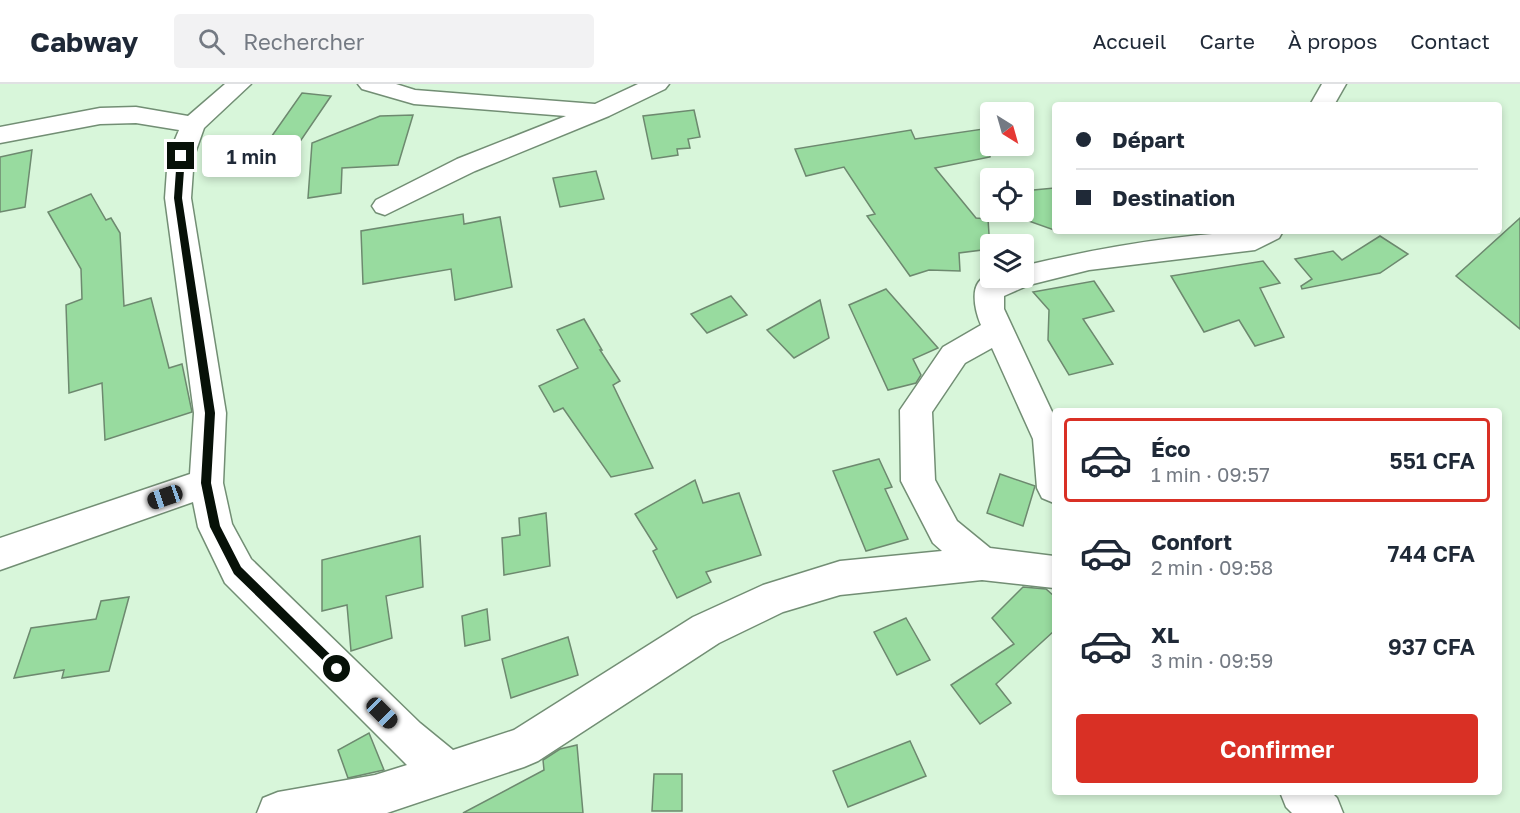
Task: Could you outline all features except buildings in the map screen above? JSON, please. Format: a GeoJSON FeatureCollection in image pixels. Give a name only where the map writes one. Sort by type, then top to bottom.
{"type":"FeatureCollection","features":[{"type":"Feature","properties":{"kind":"street"},"geometry":{"type":"LineString","coordinates":[[239,84],[194,125],[181,156],[178,198],[210,413],[206,483],[215,527],[238,571],[406,737],[448,773]]}},
{"type":"Feature","properties":{"kind":"street"},"geometry":{"type":"LineString","coordinates":[[370,84],[414,97],[600,111]]}},
{"type":"Feature","properties":{"kind":"street"},"geometry":{"type":"LineString","coordinates":[[385,206],[484,157],[600,111],[657,84]]}},
{"type":"Feature","properties":{"kind":"street"},"geometry":{"type":"LineString","coordinates":[[1324,102],[1334,84]]}},
{"type":"Feature","properties":{"kind":"street"},"geometry":{"type":"LineString","coordinates":[[0,135],[100,116],[136,115],[194,125]]}},
{"type":"Feature","properties":{"kind":"street"},"geometry":{"type":"LineString","coordinates":[[1034,274],[1089,260],[1255,240],[1264,234]]}},
{"type":"Feature","properties":{"kind":"street"},"geometry":{"type":"LineString","coordinates":[[993,288],[989,291],[989,309],[1049,439],[1052,468]]}},
{"type":"Feature","properties":{"kind":"street"},"geometry":{"type":"LineString","coordinates":[[982,564],[945,532],[918,481],[916,410],[954,355],[999,329]]}},
{"type":"Feature","properties":{"kind":"street"},"geometry":{"type":"LineString","coordinates":[[0,554],[206,483]]}},
{"type":"Feature","properties":{"kind":"street"},"geometry":{"type":"LineString","coordinates":[[278,813],[375,796],[524,747],[706,630],[776,597],[840,578],[982,564],[1052,572]]}},
{"type":"Feature","properties":{"kind":"street"},"geometry":{"type":"LineString","coordinates":[[1304,795],[1322,813]]}},
{"type":"Feature","properties":{"kind":"route"},"geometry":{"type":"LineString","coordinates":[[181,156],[178,198],[210,413],[206,483],[215,527],[238,571],[337,669]]}}]}
